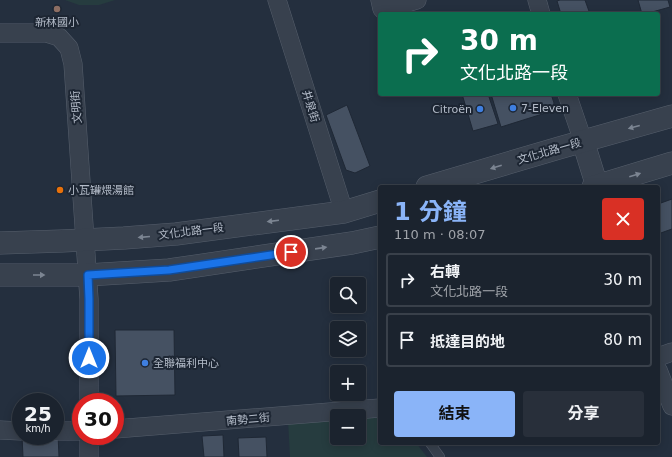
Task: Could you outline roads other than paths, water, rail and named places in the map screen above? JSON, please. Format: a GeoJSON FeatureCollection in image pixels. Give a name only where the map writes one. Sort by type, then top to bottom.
{"type":"FeatureCollection","features":[{"type":"Feature","properties":{"kind":"street","name":"井泉街"},"geometry":{"type":"LineString","coordinates":[[278,0],[344,212]]}},
{"type":"Feature","properties":{"kind":"street"},"geometry":{"type":"LineString","coordinates":[[382,8],[397,6],[417,0]]}},
{"type":"Feature","properties":{"kind":"street"},"geometry":{"type":"LineString","coordinates":[[537,0],[540,12]]}},
{"type":"Feature","properties":{"kind":"street","name":"文明街"},"geometry":{"type":"LineString","coordinates":[[0,33],[46,33],[59,37],[69,48],[73,64],[88,275],[89,393]]}},
{"type":"Feature","properties":{"kind":"street"},"geometry":{"type":"LineString","coordinates":[[568,96],[583,141],[595,185]]}},
{"type":"Feature","properties":{"kind":"street","name":"文化北路一段"},"geometry":{"type":"LineString","coordinates":[[434,185],[672,116]]}},
{"type":"Feature","properties":{"kind":"street"},"geometry":{"type":"LineString","coordinates":[[602,185],[672,163]]}},
{"type":"Feature","properties":{"kind":"street","name":"文化北路一段"},"geometry":{"type":"LineString","coordinates":[[0,242],[85,240],[176,234],[344,212],[378,202]]}},
{"type":"Feature","properties":{"kind":"street"},"geometry":{"type":"LineString","coordinates":[[0,275],[88,275],[169,270],[352,243],[378,237]]}},
{"type":"Feature","properties":{"kind":"street"},"geometry":{"type":"LineString","coordinates":[[660,356],[672,352]]}},
{"type":"Feature","properties":{"kind":"street"},"geometry":{"type":"LineString","coordinates":[[660,375],[672,406]]}},
{"type":"Feature","properties":{"kind":"street","name":"南勢二街"},"geometry":{"type":"LineString","coordinates":[[124,428],[378,408]]}},
{"type":"Feature","properties":{"kind":"street"},"geometry":{"type":"LineString","coordinates":[[0,430],[12,431]]}},
{"type":"Feature","properties":{"kind":"street"},"geometry":{"type":"LineString","coordinates":[[89,445],[89,457]]}},
{"type":"Feature","properties":{"kind":"lane"},"geometry":{"type":"LineString","coordinates":[[431,445],[440,457]]}},
{"type":"Feature","properties":{"kind":"place","name":"新林國小"},"geometry":{"type":"Point","coordinates":[57,9]}},
{"type":"Feature","properties":{"kind":"place","name":"7-Eleven"},"geometry":{"type":"Point","coordinates":[513,108]}},
{"type":"Feature","properties":{"kind":"place","name":"Citroën"},"geometry":{"type":"Point","coordinates":[480,109]}},
{"type":"Feature","properties":{"kind":"place","name":"小瓦罐煨湯館"},"geometry":{"type":"Point","coordinates":[60,190]}},
{"type":"Feature","properties":{"kind":"place","name":"全聯福利中心"},"geometry":{"type":"Point","coordinates":[145,363]}}]}
